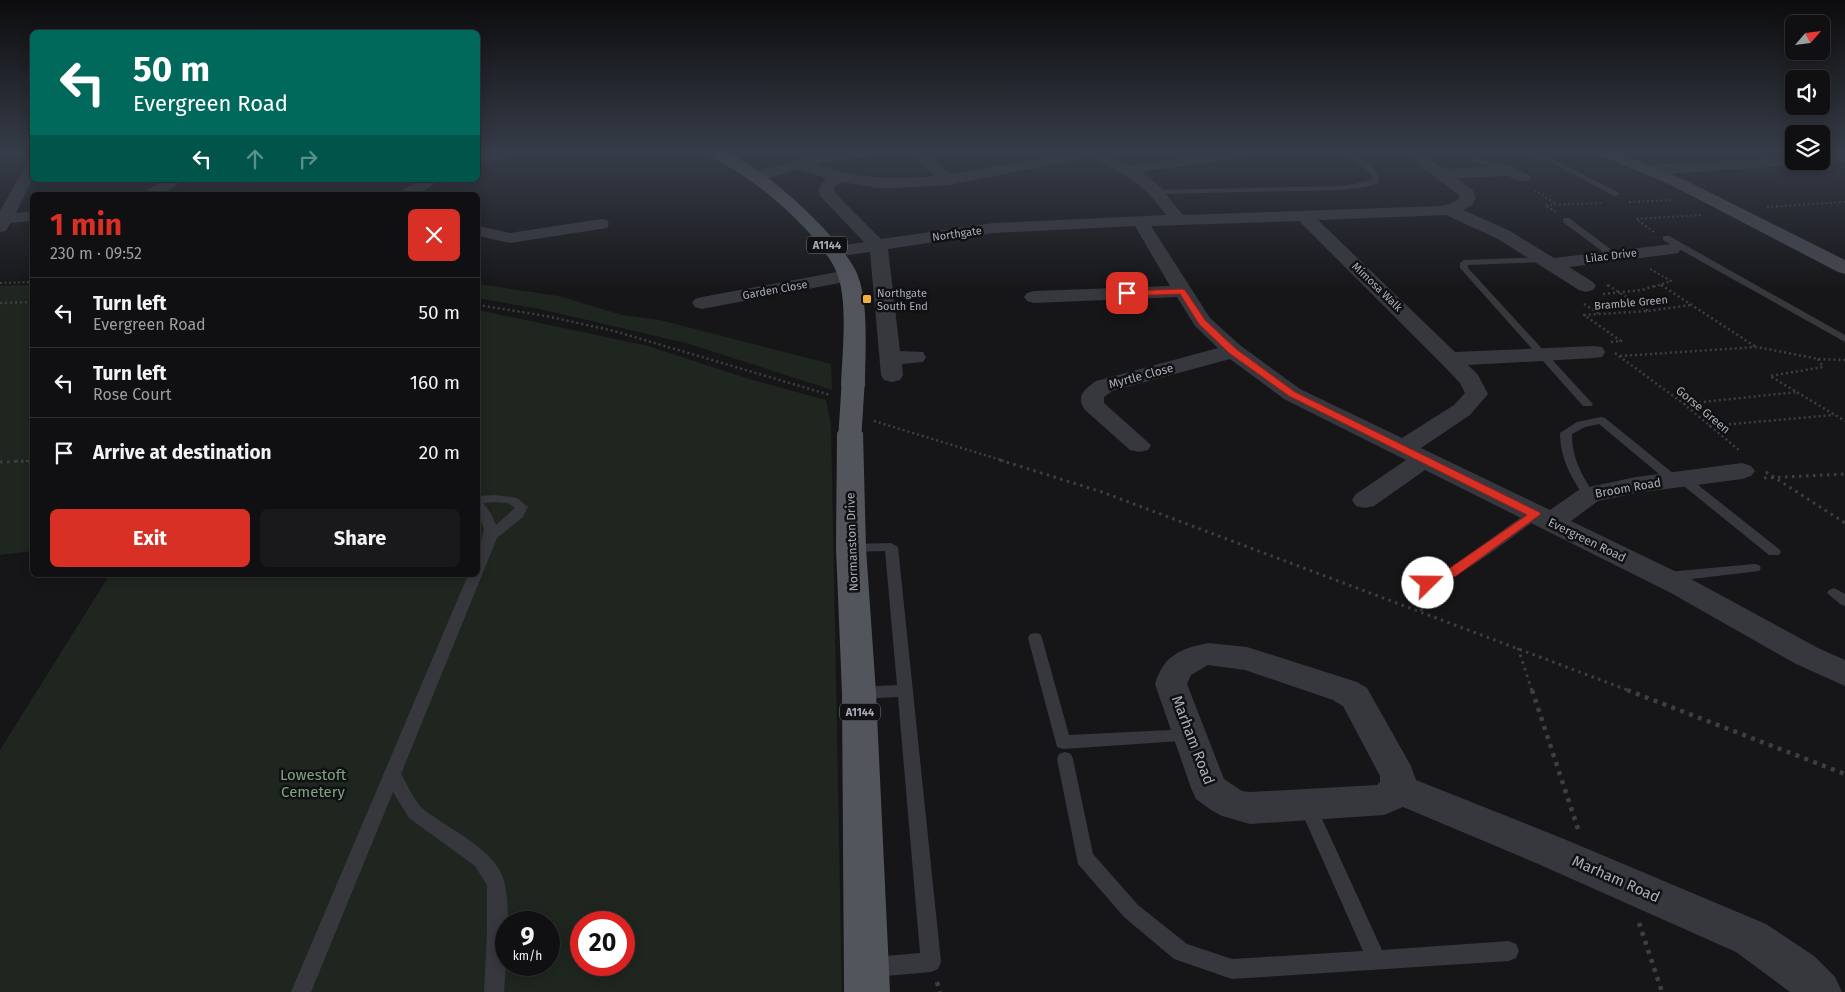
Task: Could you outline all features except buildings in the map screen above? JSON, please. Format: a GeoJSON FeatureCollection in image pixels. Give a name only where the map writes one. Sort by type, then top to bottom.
{"type":"FeatureCollection","features":[{"type":"Feature","properties":{"kind":"main road","name":"Normanston Drive"},"geometry":{"type":"LineString","coordinates":[[782,199],[833,252],[848,276],[852,300],[843,391],[860,425],[852,548],[859,694],[866,980]]}},
{"type":"Feature","properties":{"kind":"main road"},"geometry":{"type":"LineString","coordinates":[[1710,199],[1845,268]]}},
{"type":"Feature","properties":{"kind":"street"},"geometry":{"type":"LineString","coordinates":[[2,223],[14,199]]}},
{"type":"Feature","properties":{"kind":"street"},"geometry":{"type":"LineString","coordinates":[[831,199],[879,250],[891,367],[915,357]]}},
{"type":"Feature","properties":{"kind":"street"},"geometry":{"type":"LineString","coordinates":[[1162,199],[1178,220]]}},
{"type":"Feature","properties":{"kind":"street"},"geometry":{"type":"LineString","coordinates":[[1450,210],[1466,202],[1467,199]]}},
{"type":"Feature","properties":{"kind":"street","name":"Northgate"},"geometry":{"type":"LineString","coordinates":[[833,252],[994,228],[1054,224],[1141,223],[1450,210]]}},
{"type":"Feature","properties":{"kind":"street","name":"Lilac Drive"},"geometry":{"type":"LineString","coordinates":[[1450,210],[1504,235],[1586,286]]}},
{"type":"Feature","properties":{"kind":"street"},"geometry":{"type":"LineString","coordinates":[[2,223],[30,216]]}},
{"type":"Feature","properties":{"kind":"street","name":"Mimosa Walk"},"geometry":{"type":"LineString","coordinates":[[1304,216],[1470,380],[1476,394],[1462,410],[1413,454]]}},
{"type":"Feature","properties":{"kind":"street","name":"Evergreen Road"},"geometry":{"type":"LineString","coordinates":[[1141,223],[1202,322],[1233,351],[1292,394],[1665,578],[1807,656],[1845,674]]}},
{"type":"Feature","properties":{"kind":"street"},"geometry":{"type":"LineString","coordinates":[[480,231],[510,238],[600,224]]}},
{"type":"Feature","properties":{"kind":"street","name":"Lilac Drive"},"geometry":{"type":"LineString","coordinates":[[1547,262],[1618,255],[1669,243]]}},
{"type":"Feature","properties":{"kind":"street","name":"Garden Close"},"geometry":{"type":"LineString","coordinates":[[702,303],[848,276]]}},
{"type":"Feature","properties":{"kind":"street"},"geometry":{"type":"LineString","coordinates":[[1034,296],[1182,291]]}},
{"type":"Feature","properties":{"kind":"street"},"geometry":{"type":"LineString","coordinates":[[1450,359],[1542,355],[1604,348]]}},
{"type":"Feature","properties":{"kind":"street","name":"Myrtle Close"},"geometry":{"type":"LineString","coordinates":[[1139,445],[1093,406],[1092,394],[1104,386],[1233,351]]}},
{"type":"Feature","properties":{"kind":"street"},"geometry":{"type":"LineString","coordinates":[[1365,500],[1413,454]]}},
{"type":"Feature","properties":{"kind":"street","name":"Broom Road"},"geometry":{"type":"LineString","coordinates":[[1543,518],[1589,495],[1636,485],[1679,481],[1749,464]]}},
{"type":"Feature","properties":{"kind":"street","name":"Marham Road"},"geometry":{"type":"LineString","coordinates":[[1208,654],[1247,659],[1355,697],[1398,776],[1399,789],[1384,800],[1250,808],[1235,805],[1224,800],[1209,788],[1171,684],[1174,674],[1182,663],[1208,654]]}},
{"type":"Feature","properties":{"kind":"street","name":"Marham Road"},"geometry":{"type":"LineString","coordinates":[[1399,789],[1591,868],[1751,938],[1799,971],[1820,992]]}},
{"type":"Feature","properties":{"kind":"lane"},"geometry":{"type":"LineString","coordinates":[[1566,220],[1618,255]]}},
{"type":"Feature","properties":{"kind":"lane"},"geometry":{"type":"LineString","coordinates":[[1669,243],[1845,339]]}},
{"type":"Feature","properties":{"kind":"lane"},"geometry":{"type":"LineString","coordinates":[[1547,262],[1464,263],[1464,268],[1587,404]]}},
{"type":"Feature","properties":{"kind":"lane"},"geometry":{"type":"LineString","coordinates":[[1589,495],[1572,467],[1566,448],[1566,433],[1581,424],[1601,420],[1774,552]]}},
{"type":"Feature","properties":{"kind":"lane"},"geometry":{"type":"LineString","coordinates":[[480,500],[505,498],[516,501],[522,507],[518,514],[492,535],[480,565]]}},
{"type":"Feature","properties":{"kind":"lane"},"geometry":{"type":"LineString","coordinates":[[480,508],[489,522],[492,535]]}},
{"type":"Feature","properties":{"kind":"lane"},"geometry":{"type":"LineString","coordinates":[[1428,583],[1452,573],[1543,518]]}},
{"type":"Feature","properties":{"kind":"lane"},"geometry":{"type":"LineString","coordinates":[[852,548],[891,547],[931,962],[866,980]]}},
{"type":"Feature","properties":{"kind":"lane"},"geometry":{"type":"LineString","coordinates":[[1665,578],[1754,568]]}},
{"type":"Feature","properties":{"kind":"lane"},"geometry":{"type":"LineString","coordinates":[[301,992],[474,577]]}},
{"type":"Feature","properties":{"kind":"lane"},"geometry":{"type":"LineString","coordinates":[[1035,638],[1063,742],[1190,735]]}},
{"type":"Feature","properties":{"kind":"lane"},"geometry":{"type":"LineString","coordinates":[[859,694],[906,691]]}},
{"type":"Feature","properties":{"kind":"lane"},"geometry":{"type":"LineString","coordinates":[[1065,760],[1085,858],[1131,911],[1181,952],[1232,969],[1509,951]]}},
{"type":"Feature","properties":{"kind":"lane"},"geometry":{"type":"LineString","coordinates":[[391,773],[415,813],[482,860],[496,884],[497,933],[494,992]]}},
{"type":"Feature","properties":{"kind":"lane"},"geometry":{"type":"LineString","coordinates":[[1307,804],[1376,960]]}},
{"type":"Feature","properties":{"kind":"path"},"geometry":{"type":"LineString","coordinates":[[1550,199],[1557,204]]}},
{"type":"Feature","properties":{"kind":"path"},"geometry":{"type":"LineString","coordinates":[[1762,208],[1845,202]]}},
{"type":"Feature","properties":{"kind":"path"},"geometry":{"type":"LineString","coordinates":[[1669,243],[1636,219],[1738,213]]}},
{"type":"Feature","properties":{"kind":"path"},"geometry":{"type":"LineString","coordinates":[[1618,255],[1672,281],[1642,290],[1618,293]]}},
{"type":"Feature","properties":{"kind":"path"},"geometry":{"type":"LineString","coordinates":[[0,283],[30,282]]}},
{"type":"Feature","properties":{"kind":"path"},"geometry":{"type":"LineString","coordinates":[[1661,285],[1757,347]]}},
{"type":"Feature","properties":{"kind":"path"},"geometry":{"type":"LineString","coordinates":[[0,303],[30,302]]}},
{"type":"Feature","properties":{"kind":"path"},"geometry":{"type":"LineString","coordinates":[[480,305],[580,323],[843,391]]}},
{"type":"Feature","properties":{"kind":"path","name":"Bramble Green"},"geometry":{"type":"LineString","coordinates":[[1604,348],[1621,341],[1584,315],[1649,311],[1690,305]]}},
{"type":"Feature","properties":{"kind":"path"},"geometry":{"type":"LineString","coordinates":[[1604,348],[1608,356],[1619,356],[1757,347],[1818,359],[1845,360]]}},
{"type":"Feature","properties":{"kind":"path"},"geometry":{"type":"LineString","coordinates":[[1604,348],[1619,356]]}},
{"type":"Feature","properties":{"kind":"path","name":"Gorse Green"},"geometry":{"type":"LineString","coordinates":[[1619,356],[1684,404],[1749,464],[1775,479]]}},
{"type":"Feature","properties":{"kind":"path"},"geometry":{"type":"LineString","coordinates":[[1818,359],[1823,367],[1770,376],[1845,421]]}},
{"type":"Feature","properties":{"kind":"path"},"geometry":{"type":"LineString","coordinates":[[1684,404],[1798,392]]}},
{"type":"Feature","properties":{"kind":"path"},"geometry":{"type":"LineString","coordinates":[[1708,426],[1835,415]]}},
{"type":"Feature","properties":{"kind":"path"},"geometry":{"type":"LineString","coordinates":[[860,425],[876,422],[1102,492],[1518,648],[1845,774]]}},
{"type":"Feature","properties":{"kind":"path"},"geometry":{"type":"LineString","coordinates":[[0,462],[30,461]]}},
{"type":"Feature","properties":{"kind":"path"},"geometry":{"type":"LineString","coordinates":[[1749,464],[1767,480],[1845,474]]}},
{"type":"Feature","properties":{"kind":"path"},"geometry":{"type":"LineString","coordinates":[[1775,479],[1845,523]]}},
{"type":"Feature","properties":{"kind":"path"},"geometry":{"type":"LineString","coordinates":[[1518,648],[1591,868]]}},
{"type":"Feature","properties":{"kind":"path"},"geometry":{"type":"LineString","coordinates":[[1627,884],[1662,992]]}},
{"type":"Feature","properties":{"kind":"green space"},"geometry":{"type":"Polygon","coordinates":[[[480,284],[559,296],[622,315],[660,320],[831,364],[832,390],[686,343],[544,310],[480,298],[480,284]]]}},
{"type":"Feature","properties":{"kind":"green space"},"geometry":{"type":"Polygon","coordinates":[[[30,285],[30,551],[0,555],[0,286],[30,285]]]}},
{"type":"Feature","properties":{"kind":"green space","name":"Lowestoft Cemetery"},"geometry":{"type":"Polygon","coordinates":[[[480,310],[648,346],[746,378],[826,400],[831,424],[842,992],[0,992],[0,750],[107,579],[106,577],[480,577],[480,310]]]}},
{"type":"Feature","properties":{"kind":"place","name":"Northgate South End"},"geometry":{"type":"Point","coordinates":[867,299]}},
{"type":"Feature","properties":{"kind":"route"},"geometry":{"type":"LineString","coordinates":[[1127,293],[1182,291],[1202,322],[1233,351],[1292,394],[1535,514],[1452,573],[1428,583]]}}]}
